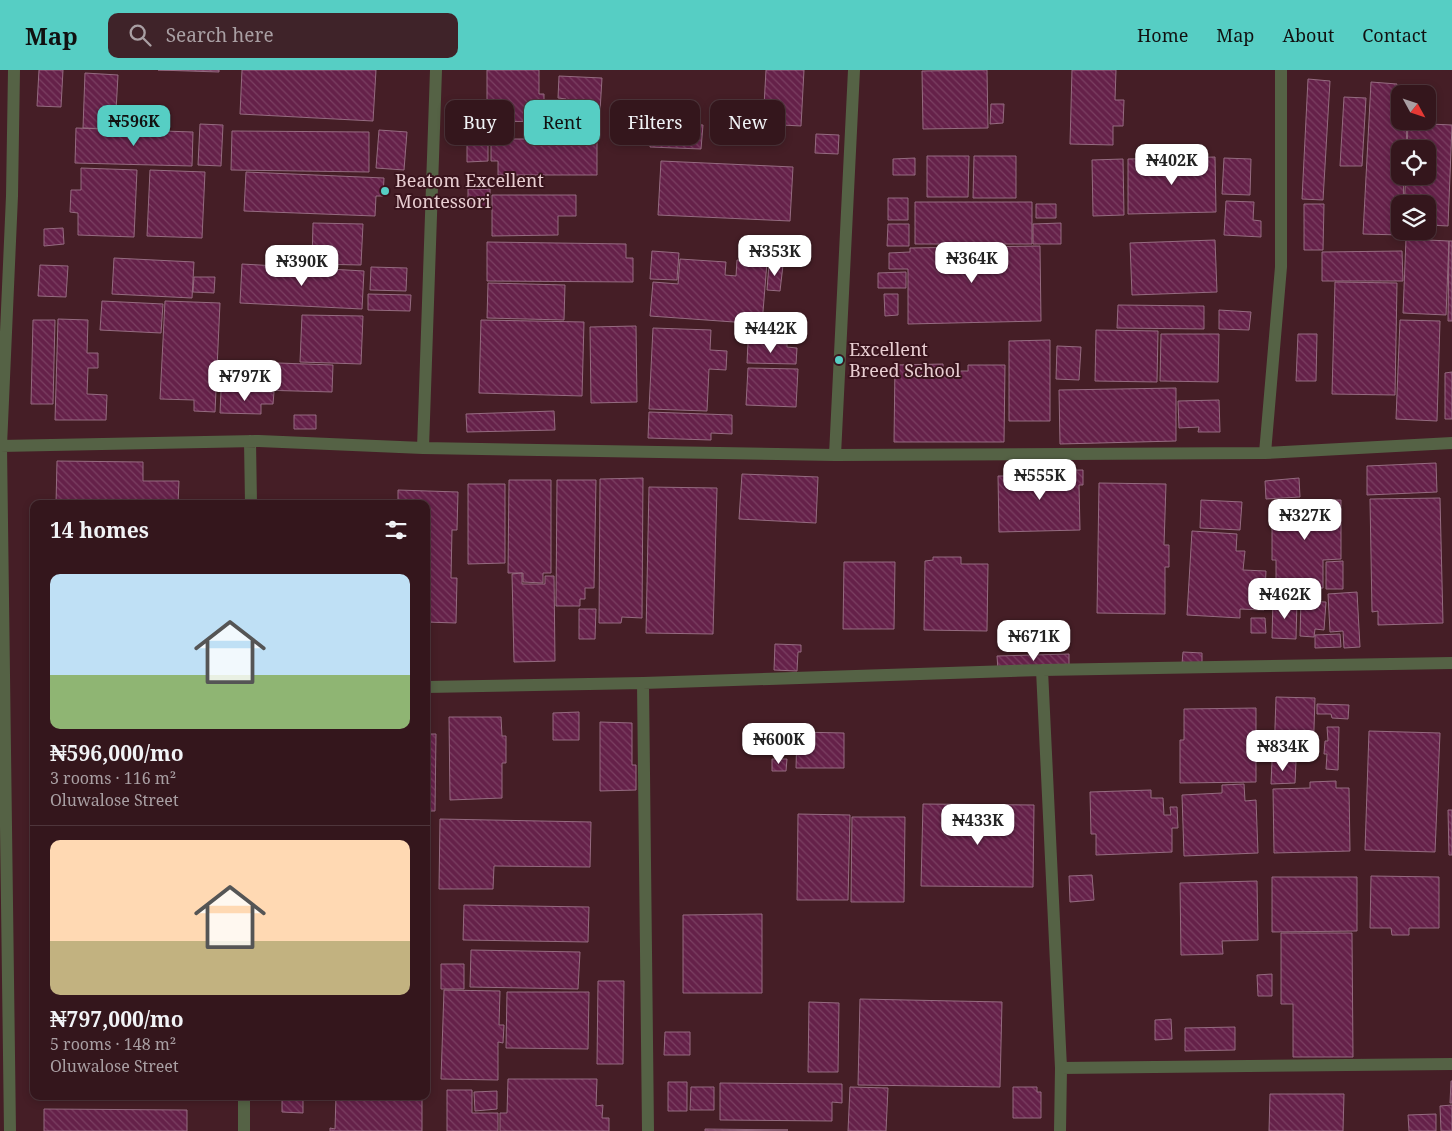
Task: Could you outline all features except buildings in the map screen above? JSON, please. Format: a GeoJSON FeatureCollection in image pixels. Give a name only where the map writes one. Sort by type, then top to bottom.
{"type":"FeatureCollection","features":[{"type":"Feature","properties":{"kind":"street"},"geometry":{"type":"LineString","coordinates":[[10,1131],[0,446],[12,196],[14,70]]}},
{"type":"Feature","properties":{"kind":"street"},"geometry":{"type":"LineString","coordinates":[[423,448],[436,70]]}},
{"type":"Feature","properties":{"kind":"street"},"geometry":{"type":"LineString","coordinates":[[835,455],[854,70]]}},
{"type":"Feature","properties":{"kind":"street"},"geometry":{"type":"LineString","coordinates":[[1265,453],[1281,267],[1281,70]]}},
{"type":"Feature","properties":{"kind":"street"},"geometry":{"type":"LineString","coordinates":[[0,446],[250,441],[423,448],[835,455],[1265,453],[1452,443]]}},
{"type":"Feature","properties":{"kind":"street"},"geometry":{"type":"LineString","coordinates":[[250,441],[252,500]]}},
{"type":"Feature","properties":{"kind":"street"},"geometry":{"type":"LineString","coordinates":[[430,687],[643,683],[1042,670],[1452,664]]}},
{"type":"Feature","properties":{"kind":"street"},"geometry":{"type":"LineString","coordinates":[[1042,670],[1062,1068],[1060,1131]]}},
{"type":"Feature","properties":{"kind":"street"},"geometry":{"type":"LineString","coordinates":[[643,683],[648,1131]]}},
{"type":"Feature","properties":{"kind":"street"},"geometry":{"type":"LineString","coordinates":[[1062,1068],[1452,1064]]}},
{"type":"Feature","properties":{"kind":"street"},"geometry":{"type":"LineString","coordinates":[[244,1100],[244,1131]]}},
{"type":"Feature","properties":{"kind":"place","name":"Beatom Excellent Montessori"},"geometry":{"type":"Point","coordinates":[385,191]}},
{"type":"Feature","properties":{"kind":"place","name":"Excellent Breed School"},"geometry":{"type":"Point","coordinates":[839,360]}}]}
